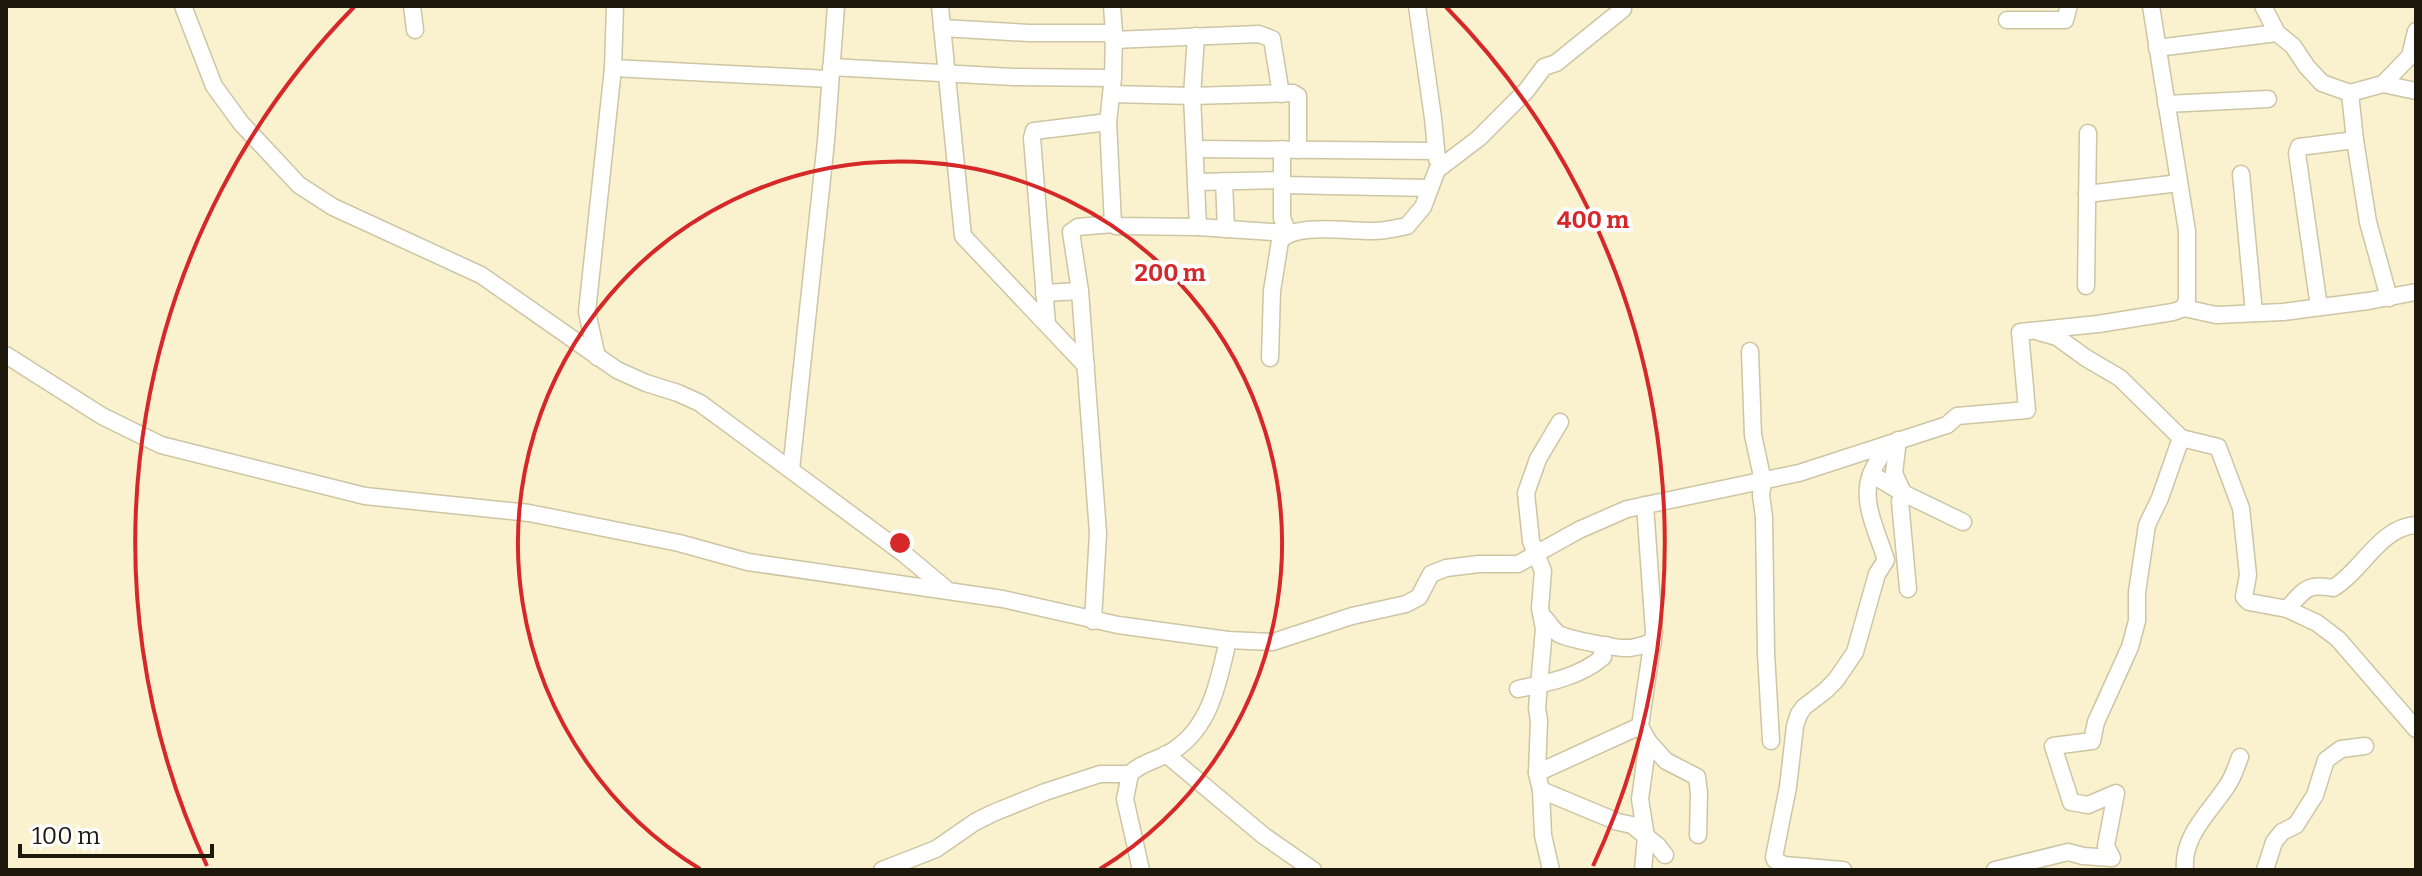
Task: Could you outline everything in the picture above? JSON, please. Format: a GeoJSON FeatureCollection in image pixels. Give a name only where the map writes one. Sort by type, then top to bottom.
{"type":"FeatureCollection","features":[{"type":"Feature","properties":{"kind":"street"},"geometry":{"type":"LineString","coordinates":[[183,6],[214,86],[241,123],[299,185],[333,207],[481,275],[597,357],[646,383],[700,403],[947,589]]}},
{"type":"Feature","properties":{"kind":"street"},"geometry":{"type":"LineString","coordinates":[[412,6],[415,30]]}},
{"type":"Feature","properties":{"kind":"street"},"geometry":{"type":"LineString","coordinates":[[597,357],[587,312],[613,68],[615,6]]}},
{"type":"Feature","properties":{"kind":"street"},"geometry":{"type":"LineString","coordinates":[[791,470],[826,141],[836,6]]}},
{"type":"Feature","properties":{"kind":"street"},"geometry":{"type":"LineString","coordinates":[[940,6],[963,236],[1086,366]]}},
{"type":"Feature","properties":{"kind":"street"},"geometry":{"type":"LineString","coordinates":[[1112,6],[1114,36],[1108,122],[1113,224]]}},
{"type":"Feature","properties":{"kind":"street"},"geometry":{"type":"LineString","coordinates":[[1093,621],[1098,533],[1080,291],[1071,232],[1078,227],[1113,224],[1288,233],[1301,230],[1378,232],[1407,226],[1423,207],[1437,170],[1417,6]]}},
{"type":"Feature","properties":{"kind":"street"},"geometry":{"type":"LineString","coordinates":[[1437,170],[1479,138],[1526,91],[1544,67],[1556,63],[1585,41],[1623,6]]}},
{"type":"Feature","properties":{"kind":"street"},"geometry":{"type":"LineString","coordinates":[[2007,20],[2065,20],[2069,6]]}},
{"type":"Feature","properties":{"kind":"street"},"geometry":{"type":"LineString","coordinates":[[2151,6],[2187,231],[2187,300],[2184,308]]}},
{"type":"Feature","properties":{"kind":"street"},"geometry":{"type":"LineString","coordinates":[[2263,6],[2277,33],[2293,46],[2322,83],[2350,93],[2383,84],[2416,91]]}},
{"type":"Feature","properties":{"kind":"street"},"geometry":{"type":"LineString","coordinates":[[942,28],[1114,36],[1259,34],[1272,39],[1281,94]]}},
{"type":"Feature","properties":{"kind":"street"},"geometry":{"type":"LineString","coordinates":[[2383,84],[2410,56],[2416,31]]}},
{"type":"Feature","properties":{"kind":"street"},"geometry":{"type":"LineString","coordinates":[[2157,48],[2277,33]]}},
{"type":"Feature","properties":{"kind":"street"},"geometry":{"type":"LineString","coordinates":[[1196,36],[1192,96],[1198,227]]}},
{"type":"Feature","properties":{"kind":"street"},"geometry":{"type":"LineString","coordinates":[[613,68],[946,72],[1192,96],[1293,93],[1298,96],[1282,182],[1282,218],[1288,233]]}},
{"type":"Feature","properties":{"kind":"street"},"geometry":{"type":"LineString","coordinates":[[2350,93],[2368,222],[2389,298]]}},
{"type":"Feature","properties":{"kind":"street"},"geometry":{"type":"LineString","coordinates":[[2166,104],[2268,99]]}},
{"type":"Feature","properties":{"kind":"street"},"geometry":{"type":"LineString","coordinates":[[1047,324],[1032,138],[1034,131],[1108,122]]}},
{"type":"Feature","properties":{"kind":"street"},"geometry":{"type":"LineString","coordinates":[[2086,286],[2088,133]]}},
{"type":"Feature","properties":{"kind":"street"},"geometry":{"type":"LineString","coordinates":[[2319,307],[2297,153],[2299,147],[2355,140]]}},
{"type":"Feature","properties":{"kind":"street"},"geometry":{"type":"LineString","coordinates":[[1195,149],[1436,151]]}},
{"type":"Feature","properties":{"kind":"street"},"geometry":{"type":"LineString","coordinates":[[2241,174],[2254,313]]}},
{"type":"Feature","properties":{"kind":"street"},"geometry":{"type":"LineString","coordinates":[[1224,181],[1226,229]]}},
{"type":"Feature","properties":{"kind":"street"},"geometry":{"type":"LineString","coordinates":[[1197,182],[1430,188]]}},
{"type":"Feature","properties":{"kind":"street"},"geometry":{"type":"LineString","coordinates":[[2087,194],[2179,183]]}},
{"type":"Feature","properties":{"kind":"street"},"geometry":{"type":"LineString","coordinates":[[1270,358],[1272,291],[1280,241],[1288,233]]}},
{"type":"Feature","properties":{"kind":"street"},"geometry":{"type":"LineString","coordinates":[[1044,293],[1080,291]]}},
{"type":"Feature","properties":{"kind":"street"},"geometry":{"type":"LineString","coordinates":[[6,355],[102,416],[161,445],[365,496],[529,513],[679,543],[748,562],[947,589],[1093,621],[1228,640],[1273,642],[1352,616],[1406,604],[1419,597],[1431,574],[1446,568],[1518,564],[1627,509],[1799,473],[1947,425],[1957,416],[2027,410],[2020,332],[2098,324],[2184,308],[2216,315],[2254,313],[2389,298],[2416,292]]}},
{"type":"Feature","properties":{"kind":"street"},"geometry":{"type":"LineString","coordinates":[[2031,330],[2057,337],[2120,378],[2181,438],[2218,447],[2241,508],[2248,575],[2244,597],[2249,602],[2287,609],[2317,623],[2338,639],[2416,729]]}},
{"type":"Feature","properties":{"kind":"street"},"geometry":{"type":"LineString","coordinates":[[1750,351],[1753,435],[1763,481],[1761,495],[1771,741]]}},
{"type":"Feature","properties":{"kind":"street"},"geometry":{"type":"LineString","coordinates":[[1551,870],[1543,835],[1537,773],[1537,708],[1544,629],[1540,608],[1543,571],[1531,541],[1526,493],[1538,459],[1560,422]]}},
{"type":"Feature","properties":{"kind":"street"},"geometry":{"type":"LineString","coordinates":[[1995,870],[2068,852],[2112,858],[2106,846],[2116,793],[2088,805],[2071,802],[2053,746],[2092,741],[2096,722],[2130,647],[2137,621],[2137,592],[2147,525],[2181,438]]}},
{"type":"Feature","properties":{"kind":"street"},"geometry":{"type":"LineString","coordinates":[[1843,870],[1784,865],[1774,857],[1799,714],[1836,680],[1855,652],[1877,574],[1886,560],[1872,520],[1868,492],[1871,474],[1893,442]]}},
{"type":"Feature","properties":{"kind":"street"},"geometry":{"type":"LineString","coordinates":[[1893,442],[1894,473],[1903,493],[1900,501],[1908,589]]}},
{"type":"Feature","properties":{"kind":"street"},"geometry":{"type":"LineString","coordinates":[[1871,474],[1963,522]]}},
{"type":"Feature","properties":{"kind":"street"},"geometry":{"type":"LineString","coordinates":[[1643,870],[1646,837],[1640,799],[1653,642],[1645,505]]}},
{"type":"Feature","properties":{"kind":"street"},"geometry":{"type":"LineString","coordinates":[[2287,609],[2310,586],[2333,588],[2344,581],[2388,536],[2409,525],[2416,525]]}},
{"type":"Feature","properties":{"kind":"street"},"geometry":{"type":"LineString","coordinates":[[1541,615],[1559,634],[1627,649],[1653,642]]}},
{"type":"Feature","properties":{"kind":"street"},"geometry":{"type":"LineString","coordinates":[[1141,870],[1125,799],[1130,774],[1141,765],[1175,750],[1196,730],[1217,689],[1228,640]]}},
{"type":"Feature","properties":{"kind":"street"},"geometry":{"type":"LineString","coordinates":[[1518,689],[1564,678],[1595,664],[1603,657],[1602,651],[1606,645]]}},
{"type":"Feature","properties":{"kind":"street"},"geometry":{"type":"LineString","coordinates":[[1537,773],[1644,734]]}},
{"type":"Feature","properties":{"kind":"street"},"geometry":{"type":"LineString","coordinates":[[1644,734],[1666,761],[1697,777],[1698,835]]}},
{"type":"Feature","properties":{"kind":"street"},"geometry":{"type":"LineString","coordinates":[[2265,870],[2274,842],[2282,832],[2296,825],[2315,795],[2326,760],[2341,749],[2365,746]]}},
{"type":"Feature","properties":{"kind":"street"},"geometry":{"type":"LineString","coordinates":[[1166,754],[1264,836],[1313,870]]}},
{"type":"Feature","properties":{"kind":"street"},"geometry":{"type":"LineString","coordinates":[[2185,870],[2187,845],[2205,813],[2229,784],[2240,757]]}},
{"type":"Feature","properties":{"kind":"street"},"geometry":{"type":"LineString","coordinates":[[882,870],[936,849],[975,822],[1032,797],[1100,774],[1130,774]]}},
{"type":"Feature","properties":{"kind":"street"},"geometry":{"type":"LineString","coordinates":[[1541,790],[1632,825],[1665,855]]}}]}
